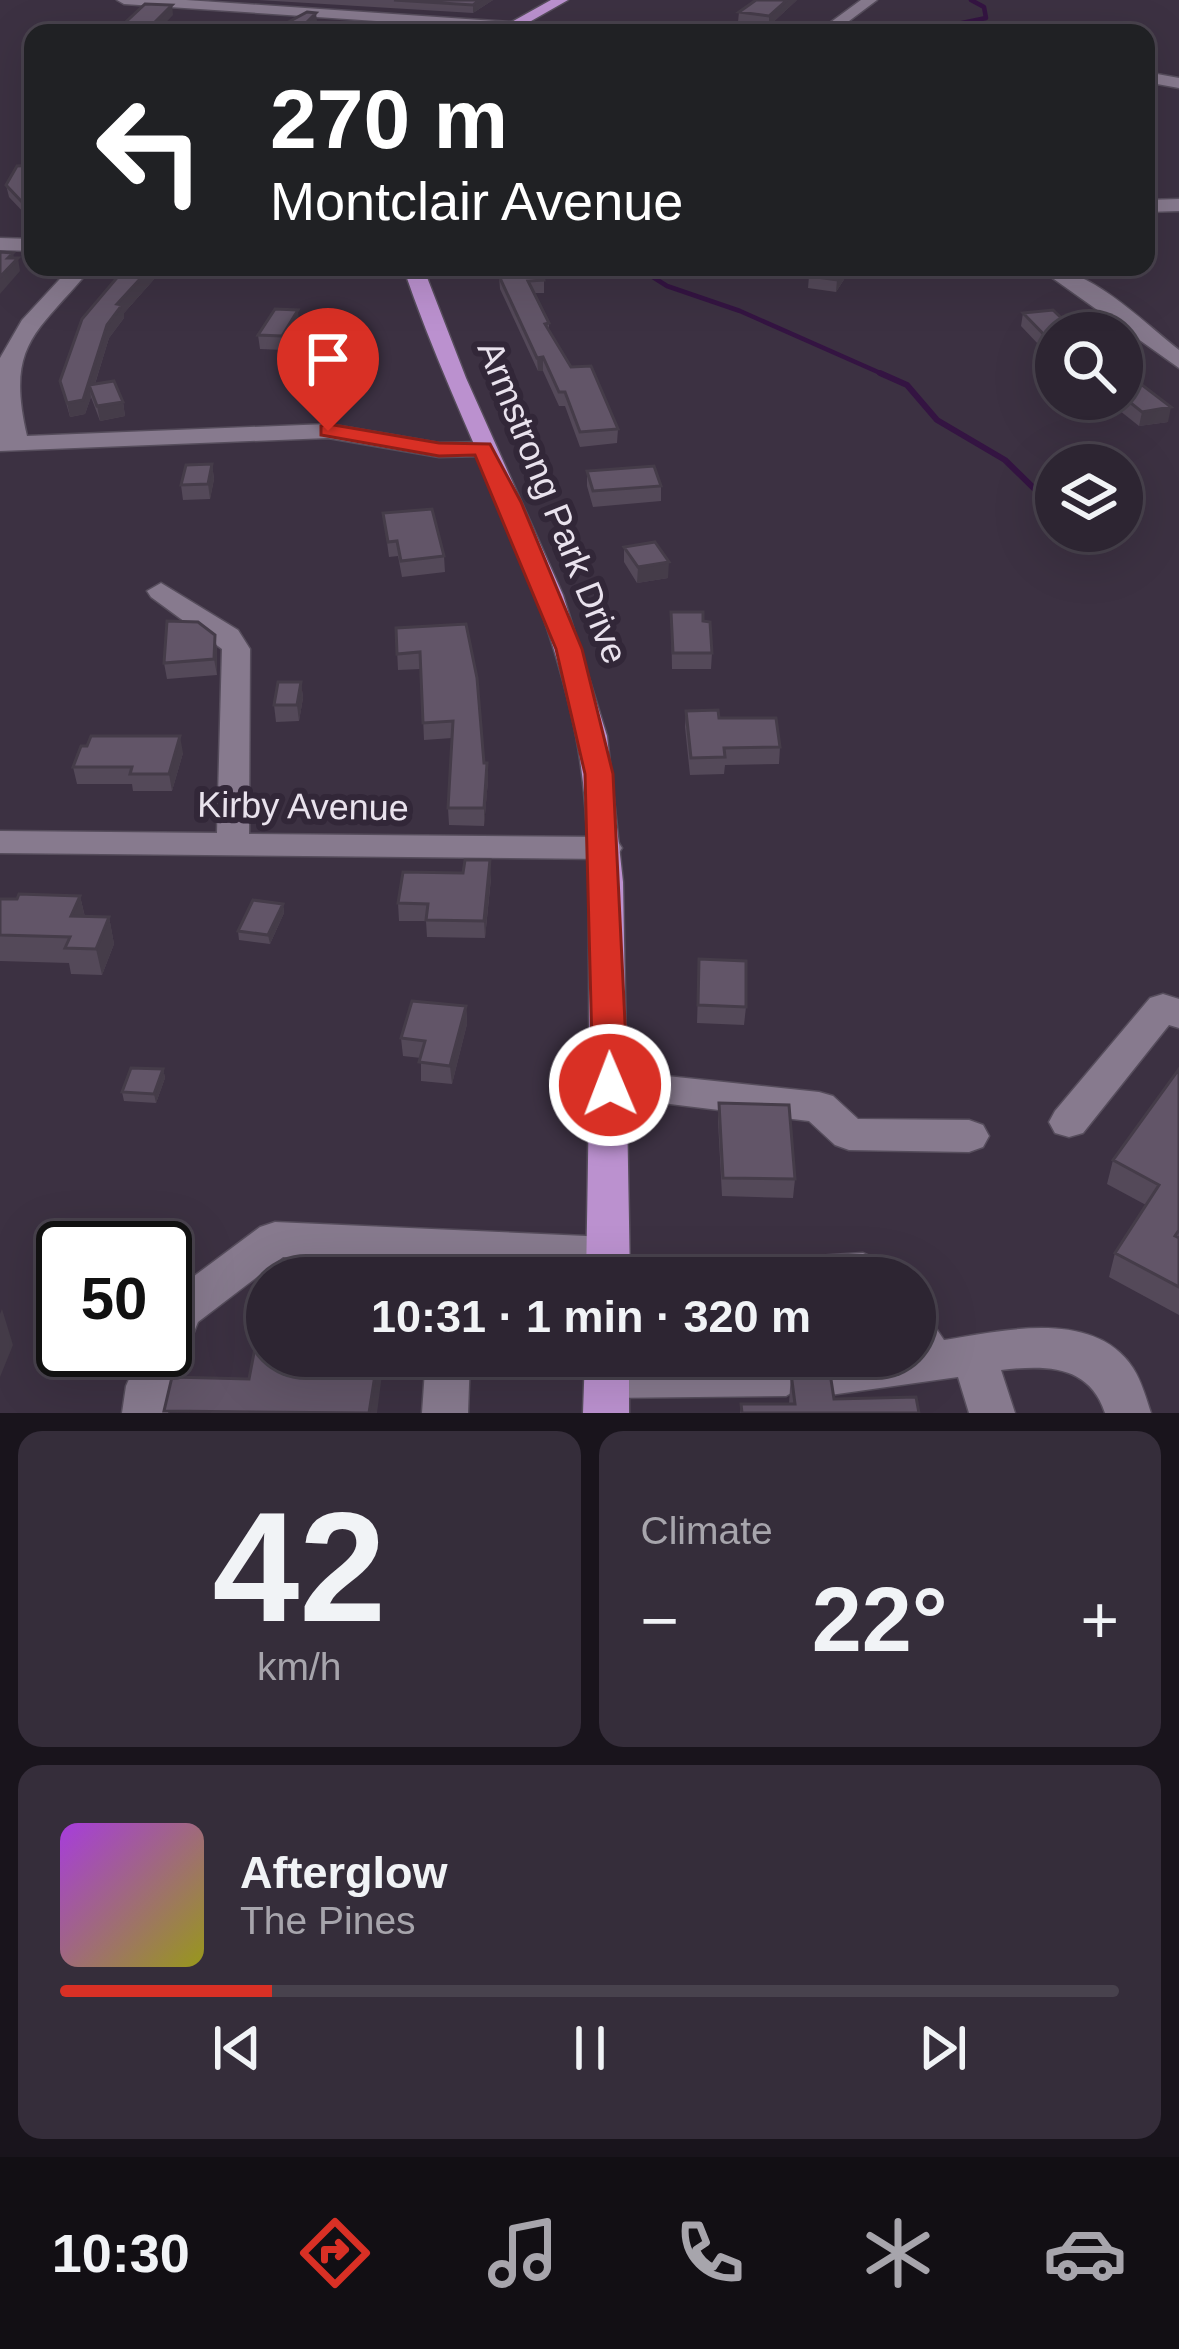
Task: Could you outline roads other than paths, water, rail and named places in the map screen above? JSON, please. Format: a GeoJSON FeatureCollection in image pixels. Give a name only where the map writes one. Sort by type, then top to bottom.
{"type":"FeatureCollection","features":[{"type":"Feature","properties":{"kind":"main road"},"geometry":{"type":"LineString","coordinates":[[516,24],[561,0]]}},
{"type":"Feature","properties":{"kind":"main road","name":"Armstrong Park Drive"},"geometry":{"type":"LineString","coordinates":[[416,276],[569,649],[599,774],[610,1085],[608,1257]]}},
{"type":"Feature","properties":{"kind":"street"},"geometry":{"type":"LineString","coordinates":[[124,0],[439,24]]}},
{"type":"Feature","properties":{"kind":"street"},"geometry":{"type":"LineString","coordinates":[[837,24],[870,0]]}},
{"type":"Feature","properties":{"kind":"street"},"geometry":{"type":"LineString","coordinates":[[254,24],[286,10]]}},
{"type":"Feature","properties":{"kind":"street"},"geometry":{"type":"LineString","coordinates":[[73,276],[36,315],[14,351],[6,395],[8,444],[328,431],[439,449],[483,448]]}},
{"type":"Feature","properties":{"kind":"street"},"geometry":{"type":"LineString","coordinates":[[1063,276],[1093,293],[1179,361]]}},
{"type":"Feature","properties":{"kind":"street"},"geometry":{"type":"LineString","coordinates":[[161,591],[228,636],[236,649],[233,844]]}},
{"type":"Feature","properties":{"kind":"street","name":"Kirby Avenue"},"geometry":{"type":"LineString","coordinates":[[0,842],[605,848]]}},
{"type":"Feature","properties":{"kind":"street"},"geometry":{"type":"LineString","coordinates":[[1069,1122],[1163,1007],[1179,1016]]}},
{"type":"Feature","properties":{"kind":"street"},"geometry":{"type":"LineString","coordinates":[[610,1085],[820,1107],[849,1134],[969,1136]]}},
{"type":"Feature","properties":{"kind":"street"},"geometry":{"type":"LineString","coordinates":[[251,1257],[275,1239],[409,1257]]}},
{"type":"Feature","properties":{"kind":"street"},"geometry":{"type":"LineString","coordinates":[[192,1302],[246,1261]]}},
{"type":"Feature","properties":{"kind":"street"},"geometry":{"type":"LineString","coordinates":[[606,1382],[804,1376],[941,1351],[1068,1348],[1115,1378],[1128,1413]]}},
{"type":"Feature","properties":{"kind":"street"},"geometry":{"type":"LineString","coordinates":[[941,1351],[992,1413]]}},
{"type":"Feature","properties":{"kind":"street"},"geometry":{"type":"LineString","coordinates":[[145,1413],[153,1377]]}},
{"type":"Feature","properties":{"kind":"street"},"geometry":{"type":"LineString","coordinates":[[445,1413],[447,1377]]}},
{"type":"Feature","properties":{"kind":"waterway"},"geometry":{"type":"LineString","coordinates":[[957,24],[986,18],[984,7],[971,0]]}},
{"type":"Feature","properties":{"kind":"waterway"},"geometry":{"type":"LineString","coordinates":[[651,276],[887,376]]}},
{"type":"Feature","properties":{"kind":"waterway"},"geometry":{"type":"LineString","coordinates":[[880,373],[907,385],[937,420],[1005,460],[1035,489]]}}]}
